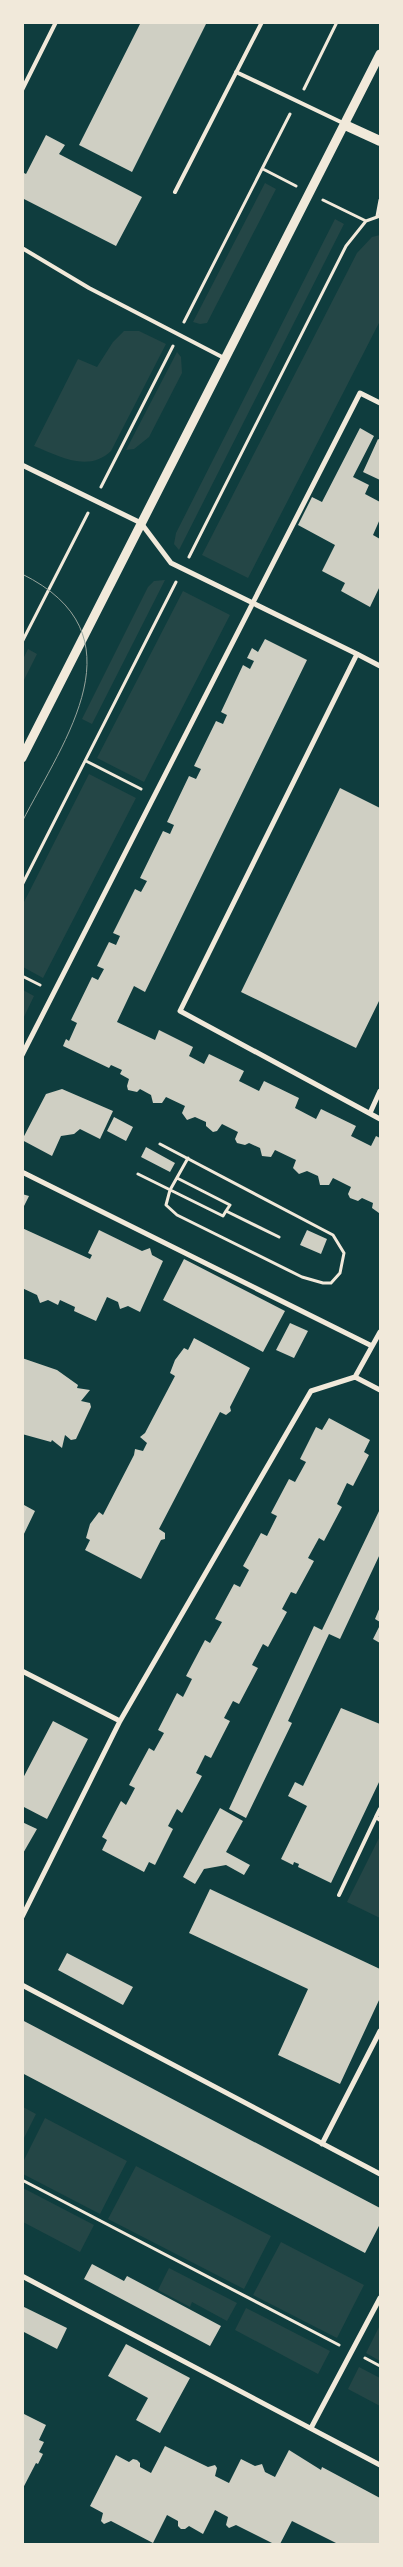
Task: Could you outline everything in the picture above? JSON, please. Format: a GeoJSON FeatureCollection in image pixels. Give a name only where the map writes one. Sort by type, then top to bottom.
{"type":"FeatureCollection","features":[{"type":"Feature","properties":{"kind":"main road"},"geometry":{"type":"LineString","coordinates":[[345,124],[380,141]]}},
{"type":"Feature","properties":{"kind":"street"},"geometry":{"type":"LineString","coordinates":[[22,758],[380,54]]}},
{"type":"Feature","properties":{"kind":"street"},"geometry":{"type":"LineString","coordinates":[[22,1055],[360,393],[380,403]]}},
{"type":"Feature","properties":{"kind":"street"},"geometry":{"type":"LineString","coordinates":[[22,465],[141,523],[171,562],[380,666]]}},
{"type":"Feature","properties":{"kind":"street"},"geometry":{"type":"LineString","coordinates":[[357,654],[180,1011],[380,1119]]}},
{"type":"Feature","properties":{"kind":"street"},"geometry":{"type":"LineString","coordinates":[[370,1113],[380,1091]]}},
{"type":"Feature","properties":{"kind":"street"},"geometry":{"type":"LineString","coordinates":[[22,1172],[372,1346]]}},
{"type":"Feature","properties":{"kind":"street"},"geometry":{"type":"LineString","coordinates":[[355,1378],[380,1332]]}},
{"type":"Feature","properties":{"kind":"street"},"geometry":{"type":"LineString","coordinates":[[22,1917],[120,1720],[311,1391],[355,1378],[380,1390]]}},
{"type":"Feature","properties":{"kind":"street"},"geometry":{"type":"LineString","coordinates":[[22,1671],[120,1720]]}},
{"type":"Feature","properties":{"kind":"street"},"geometry":{"type":"LineString","coordinates":[[22,1984],[380,2174]]}},
{"type":"Feature","properties":{"kind":"street"},"geometry":{"type":"LineString","coordinates":[[322,2144],[380,2031]]}},
{"type":"Feature","properties":{"kind":"street"},"geometry":{"type":"LineString","coordinates":[[22,2276],[380,2465]]}},
{"type":"Feature","properties":{"kind":"street"},"geometry":{"type":"LineString","coordinates":[[311,2428],[380,2298]]}},
{"type":"Feature","properties":{"kind":"lane"},"geometry":{"type":"LineString","coordinates":[[22,90],[56,22]]}},
{"type":"Feature","properties":{"kind":"lane"},"geometry":{"type":"LineString","coordinates":[[174,192],[262,22]]}},
{"type":"Feature","properties":{"kind":"lane"},"geometry":{"type":"LineString","coordinates":[[236,72],[345,124]]}},
{"type":"Feature","properties":{"kind":"lane"},"geometry":{"type":"LineString","coordinates":[[22,248],[89,288],[224,358]]}},
{"type":"Feature","properties":{"kind":"lane"},"geometry":{"type":"LineString","coordinates":[[339,1895],[378,1818],[380,1809]]}},
{"type":"Feature","properties":{"kind":"path"},"geometry":{"type":"LineString","coordinates":[[22,885],[346,246],[366,221],[378,216],[380,200]]}},
{"type":"Feature","properties":{"kind":"path"},"geometry":{"type":"LineString","coordinates":[[86,761],[155,796]]}},
{"type":"Feature","properties":{"kind":"path"},"geometry":{"type":"LineString","coordinates":[[22,976],[54,992]]}},
{"type":"Feature","properties":{"kind":"path"},"geometry":{"type":"LineString","coordinates":[[160,1144],[188,1158],[333,1235],[344,1253],[340,1273],[331,1282],[323,1284],[302,1277],[178,1215],[166,1205],[170,1190],[188,1158]]}},
{"type":"Feature","properties":{"kind":"path"},"geometry":{"type":"LineString","coordinates":[[138,1174],[223,1216],[230,1205],[177,1178]]}},
{"type":"Feature","properties":{"kind":"path"},"geometry":{"type":"LineString","coordinates":[[226,1211],[278,1238]]}},
{"type":"Feature","properties":{"kind":"path"},"geometry":{"type":"LineString","coordinates":[[22,2180],[380,2366]]}},
{"type":"Feature","properties":{"kind":"shaded area"},"geometry":{"type":"Polygon","coordinates":[[[265,183],[276,189],[207,323],[193,322],[265,183]]]}},
{"type":"Feature","properties":{"kind":"shaded area"},"geometry":{"type":"Polygon","coordinates":[[[335,219],[344,224],[179,550],[174,544],[176,533],[335,219]]]}},
{"type":"Feature","properties":{"kind":"shaded area"},"geometry":{"type":"Polygon","coordinates":[[[380,235],[380,321],[248,578],[202,555],[357,253],[372,237],[380,235]]]}},
{"type":"Feature","properties":{"kind":"shaded area"},"geometry":{"type":"Polygon","coordinates":[[[124,331],[139,331],[166,344],[111,451],[102,458],[83,462],[63,458],[34,446],[78,359],[97,367],[113,342],[124,331]]]}},
{"type":"Feature","properties":{"kind":"shaded area"},"geometry":{"type":"Polygon","coordinates":[[[177,352],[181,357],[182,373],[149,437],[134,449],[126,450],[177,352]]]}},
{"type":"Feature","properties":{"kind":"shaded area"},"geometry":{"type":"Polygon","coordinates":[[[165,580],[92,724],[82,719],[148,587],[154,581],[165,580]]]}},
{"type":"Feature","properties":{"kind":"shaded area"},"geometry":{"type":"Polygon","coordinates":[[[183,591],[230,615],[144,782],[97,758],[183,591]]]}},
{"type":"Feature","properties":{"kind":"shaded area"},"geometry":{"type":"Polygon","coordinates":[[[28,649],[37,654],[23,682],[23,659],[28,649]]]}},
{"type":"Feature","properties":{"kind":"shaded area"},"geometry":{"type":"Polygon","coordinates":[[[89,774],[136,798],[43,978],[23,967],[23,904],[89,774]]]}},
{"type":"Feature","properties":{"kind":"shaded area"},"geometry":{"type":"Polygon","coordinates":[[[23,990],[34,996],[23,1019],[23,990]]]}},
{"type":"Feature","properties":{"kind":"shaded area"},"geometry":{"type":"Polygon","coordinates":[[[380,1836],[380,1918],[347,1902],[380,1836]]]}},
{"type":"Feature","properties":{"kind":"shaded area"},"geometry":{"type":"Polygon","coordinates":[[[23,2107],[36,2114],[23,2140],[23,2107]]]}},
{"type":"Feature","properties":{"kind":"shaded area"},"geometry":{"type":"Polygon","coordinates":[[[45,2118],[127,2161],[100,2214],[23,2174],[23,2162],[45,2118]]]}},
{"type":"Feature","properties":{"kind":"shaded area"},"geometry":{"type":"Polygon","coordinates":[[[136,2166],[271,2236],[244,2289],[108,2219],[136,2166]]]}},
{"type":"Feature","properties":{"kind":"shaded area"},"geometry":{"type":"Polygon","coordinates":[[[23,2188],[94,2225],[80,2252],[23,2222],[23,2188]]]}},
{"type":"Feature","properties":{"kind":"shaded area"},"geometry":{"type":"Polygon","coordinates":[[[281,2242],[364,2285],[337,2338],[253,2295],[281,2242]]]}},
{"type":"Feature","properties":{"kind":"shaded area"},"geometry":{"type":"Polygon","coordinates":[[[169,2268],[237,2303],[227,2321],[192,2302],[190,2307],[158,2290],[169,2268]]]}},
{"type":"Feature","properties":{"kind":"shaded area"},"geometry":{"type":"Polygon","coordinates":[[[246,2308],[330,2351],[318,2374],[235,2330],[246,2308]]]}},
{"type":"Feature","properties":{"kind":"shaded area"},"geometry":{"type":"Polygon","coordinates":[[[380,2325],[380,2361],[366,2353],[380,2325]]]}},
{"type":"Feature","properties":{"kind":"shaded area"},"geometry":{"type":"Polygon","coordinates":[[[359,2367],[380,2378],[380,2406],[348,2389],[359,2367]]]}},
{"type":"Feature","properties":{"kind":"building"},"geometry":{"type":"Polygon","coordinates":[[[141,22],[207,22],[132,172],[79,145],[141,22]]]}},
{"type":"Feature","properties":{"kind":"building"},"geometry":{"type":"Polygon","coordinates":[[[46,135],[65,145],[59,154],[142,197],[116,246],[22,198],[22,172],[26,174],[46,135]]]}},
{"type":"Feature","properties":{"kind":"building"},"geometry":{"type":"Polygon","coordinates":[[[360,428],[374,436],[353,477],[369,485],[365,494],[380,502],[380,519],[373,535],[380,539],[380,586],[370,607],[341,591],[345,583],[322,571],[335,545],[298,525],[312,497],[322,502],[360,428]]]}},
{"type":"Feature","properties":{"kind":"building"},"geometry":{"type":"Polygon","coordinates":[[[378,439],[380,440],[380,480],[363,472],[378,439]]]}},
{"type":"Feature","properties":{"kind":"building"},"geometry":{"type":"Polygon","coordinates":[[[265,639],[307,660],[145,992],[134,986],[117,1022],[155,1040],[159,1030],[193,1047],[189,1056],[204,1064],[209,1054],[244,1071],[239,1081],[259,1091],[264,1081],[299,1098],[295,1108],[316,1119],[321,1109],[356,1126],[351,1136],[371,1146],[376,1136],[380,1138],[379,1213],[372,1208],[373,1203],[362,1198],[358,1201],[350,1198],[348,1194],[351,1187],[333,1178],[329,1185],[320,1185],[318,1176],[307,1171],[299,1174],[293,1168],[296,1160],[275,1150],[271,1157],[262,1156],[260,1148],[249,1143],[245,1145],[237,1143],[235,1139],[238,1132],[222,1124],[217,1131],[213,1132],[206,1126],[206,1122],[195,1117],[187,1120],[182,1113],[185,1106],[166,1097],[162,1103],[153,1103],[151,1095],[140,1089],[137,1092],[128,1090],[129,1079],[120,1074],[122,1070],[111,1065],[109,1068],[63,1046],[66,1039],[69,1041],[77,1023],[71,1020],[92,977],[98,980],[104,969],[97,966],[109,942],[116,945],[120,936],[113,933],[135,889],[141,892],[147,881],[140,878],[163,831],[170,834],[174,825],[167,822],[189,776],[196,779],[201,769],[194,766],[216,721],[223,724],[227,715],[221,712],[243,665],[250,669],[254,661],[247,658],[252,648],[258,652],[265,639]]]}},
{"type":"Feature","properties":{"kind":"building"},"geometry":{"type":"Polygon","coordinates":[[[340,788],[380,808],[380,999],[356,1048],[241,992],[340,788]]]}},
{"type":"Feature","properties":{"kind":"building"},"geometry":{"type":"Polygon","coordinates":[[[62,1089],[113,1111],[100,1139],[80,1129],[74,1134],[61,1136],[52,1156],[22,1140],[46,1094],[62,1089]]]}},
{"type":"Feature","properties":{"kind":"building"},"geometry":{"type":"Polygon","coordinates":[[[114,1117],[133,1127],[126,1141],[107,1131],[114,1117]]]}},
{"type":"Feature","properties":{"kind":"building"},"geometry":{"type":"Polygon","coordinates":[[[146,1147],[175,1163],[170,1172],[141,1157],[146,1147]]]}},
{"type":"Feature","properties":{"kind":"building"},"geometry":{"type":"Polygon","coordinates":[[[22,1194],[29,1196],[22,1210],[22,1194]]]}},
{"type":"Feature","properties":{"kind":"building"},"geometry":{"type":"Polygon","coordinates":[[[22,1228],[90,1259],[92,1255],[88,1253],[99,1230],[142,1251],[150,1248],[152,1255],[163,1261],[140,1312],[128,1306],[120,1309],[118,1302],[107,1297],[96,1321],[74,1311],[75,1307],[60,1300],[58,1305],[48,1300],[40,1303],[37,1295],[22,1288],[22,1228]]]}},
{"type":"Feature","properties":{"kind":"building"},"geometry":{"type":"Polygon","coordinates":[[[307,1230],[327,1239],[321,1254],[300,1245],[307,1230]]]}},
{"type":"Feature","properties":{"kind":"building"},"geometry":{"type":"Polygon","coordinates":[[[184,1259],[285,1311],[263,1352],[163,1300],[184,1259]]]}},
{"type":"Feature","properties":{"kind":"building"},"geometry":{"type":"Polygon","coordinates":[[[290,1323],[308,1331],[294,1358],[276,1350],[290,1323]]]}},
{"type":"Feature","properties":{"kind":"building"},"geometry":{"type":"Polygon","coordinates":[[[194,1338],[250,1368],[230,1407],[231,1411],[226,1415],[220,1412],[159,1529],[165,1533],[165,1539],[161,1540],[141,1579],[85,1550],[90,1540],[86,1538],[90,1524],[99,1512],[103,1515],[134,1455],[135,1449],[143,1451],[147,1443],[140,1437],[145,1433],[175,1376],[170,1373],[175,1360],[184,1348],[188,1350],[194,1338]]]}},
{"type":"Feature","properties":{"kind":"building"},"geometry":{"type":"Polygon","coordinates":[[[22,1358],[57,1370],[78,1385],[77,1388],[90,1390],[81,1401],[90,1403],[91,1407],[76,1439],[71,1440],[65,1435],[62,1448],[52,1440],[51,1442],[22,1434],[22,1358]]]}},
{"type":"Feature","properties":{"kind":"building"},"geometry":{"type":"Polygon","coordinates":[[[329,1418],[370,1440],[364,1452],[369,1455],[353,1486],[347,1483],[337,1504],[342,1507],[324,1541],[319,1538],[308,1558],[314,1561],[296,1594],[291,1592],[282,1609],[287,1612],[268,1647],[263,1644],[252,1665],[258,1668],[239,1704],[233,1701],[224,1718],[230,1721],[211,1758],[205,1755],[196,1773],[202,1776],[182,1813],[177,1809],[168,1826],[173,1829],[155,1865],[149,1862],[144,1872],[102,1850],[107,1840],[102,1837],[121,1801],[126,1805],[135,1788],[129,1785],[149,1748],[154,1751],[164,1733],[158,1730],[177,1693],[183,1697],[192,1679],[186,1676],[205,1640],[210,1643],[222,1622],[215,1619],[234,1584],[240,1587],[249,1570],[243,1566],[261,1533],[267,1536],[277,1516],[271,1513],[289,1479],[295,1482],[306,1462],[300,1459],[316,1427],[322,1430],[329,1418]]]}},
{"type":"Feature","properties":{"kind":"building"},"geometry":{"type":"Polygon","coordinates":[[[22,1499],[24,1505],[35,1511],[22,1538],[22,1499]]]}},
{"type":"Feature","properties":{"kind":"building"},"geometry":{"type":"Polygon","coordinates":[[[380,1509],[380,1554],[340,1639],[329,1634],[288,1721],[292,1723],[246,1818],[229,1809],[314,1626],[322,1630],[380,1509]]]}},
{"type":"Feature","properties":{"kind":"building"},"geometry":{"type":"Polygon","coordinates":[[[380,1607],[380,1622],[375,1619],[380,1607]]]}},
{"type":"Feature","properties":{"kind":"building"},"geometry":{"type":"Polygon","coordinates":[[[380,1625],[380,1643],[373,1639],[380,1625]]]}},
{"type":"Feature","properties":{"kind":"building"},"geometry":{"type":"Polygon","coordinates":[[[341,1708],[380,1724],[380,1780],[331,1883],[298,1867],[299,1864],[294,1862],[293,1865],[281,1859],[307,1806],[288,1796],[295,1782],[303,1786],[341,1708]]]}},
{"type":"Feature","properties":{"kind":"building"},"geometry":{"type":"Polygon","coordinates":[[[53,1721],[88,1739],[47,1819],[22,1806],[22,1780],[53,1721]]]}},
{"type":"Feature","properties":{"kind":"building"},"geometry":{"type":"Polygon","coordinates":[[[220,1808],[243,1821],[226,1852],[250,1865],[244,1875],[226,1865],[204,1869],[195,1884],[183,1877],[220,1808]]]}},
{"type":"Feature","properties":{"kind":"building"},"geometry":{"type":"Polygon","coordinates":[[[22,1822],[37,1829],[22,1855],[22,1822]]]}},
{"type":"Feature","properties":{"kind":"building"},"geometry":{"type":"Polygon","coordinates":[[[210,1889],[380,1969],[380,1998],[340,2084],[278,2055],[308,1989],[189,1933],[210,1889]]]}},
{"type":"Feature","properties":{"kind":"building"},"geometry":{"type":"Polygon","coordinates":[[[67,1953],[133,1987],[123,2005],[58,1970],[67,1953]]]}},
{"type":"Feature","properties":{"kind":"building"},"geometry":{"type":"Polygon","coordinates":[[[22,2020],[380,2208],[380,2224],[365,2253],[22,2073],[22,2020]]]}},
{"type":"Feature","properties":{"kind":"building"},"geometry":{"type":"Polygon","coordinates":[[[92,2264],[124,2281],[127,2276],[221,2326],[210,2346],[84,2279],[92,2264]]]}},
{"type":"Feature","properties":{"kind":"building"},"geometry":{"type":"Polygon","coordinates":[[[22,2306],[67,2328],[57,2349],[22,2331],[22,2306]]]}},
{"type":"Feature","properties":{"kind":"building"},"geometry":{"type":"Polygon","coordinates":[[[126,2344],[190,2378],[160,2433],[136,2420],[148,2398],[108,2376],[126,2344]]]}},
{"type":"Feature","properties":{"kind":"building"},"geometry":{"type":"Polygon","coordinates":[[[22,2413],[46,2425],[39,2440],[44,2442],[39,2452],[43,2454],[38,2464],[36,2463],[22,2490],[22,2413]]]}},
{"type":"Feature","properties":{"kind":"building"},"geometry":{"type":"Polygon","coordinates":[[[165,2446],[208,2467],[215,2465],[217,2468],[215,2476],[229,2483],[241,2459],[255,2466],[262,2464],[265,2472],[275,2477],[289,2450],[321,2470],[322,2467],[380,2498],[380,2544],[338,2544],[292,2521],[280,2544],[274,2544],[236,2525],[229,2528],[226,2525],[228,2517],[215,2510],[203,2534],[189,2526],[181,2529],[178,2526],[178,2521],[167,2515],[153,2543],[111,2521],[104,2524],[101,2521],[103,2513],[90,2506],[116,2455],[129,2462],[133,2459],[137,2460],[140,2463],[140,2467],[151,2473],[165,2446]]]}},
{"type":"Feature","properties":{"kind":"tram line"},"geometry":{"type":"LineString","coordinates":[[22,574],[59,598],[80,626],[87,657],[84,689],[73,722],[22,822]]}}]}
